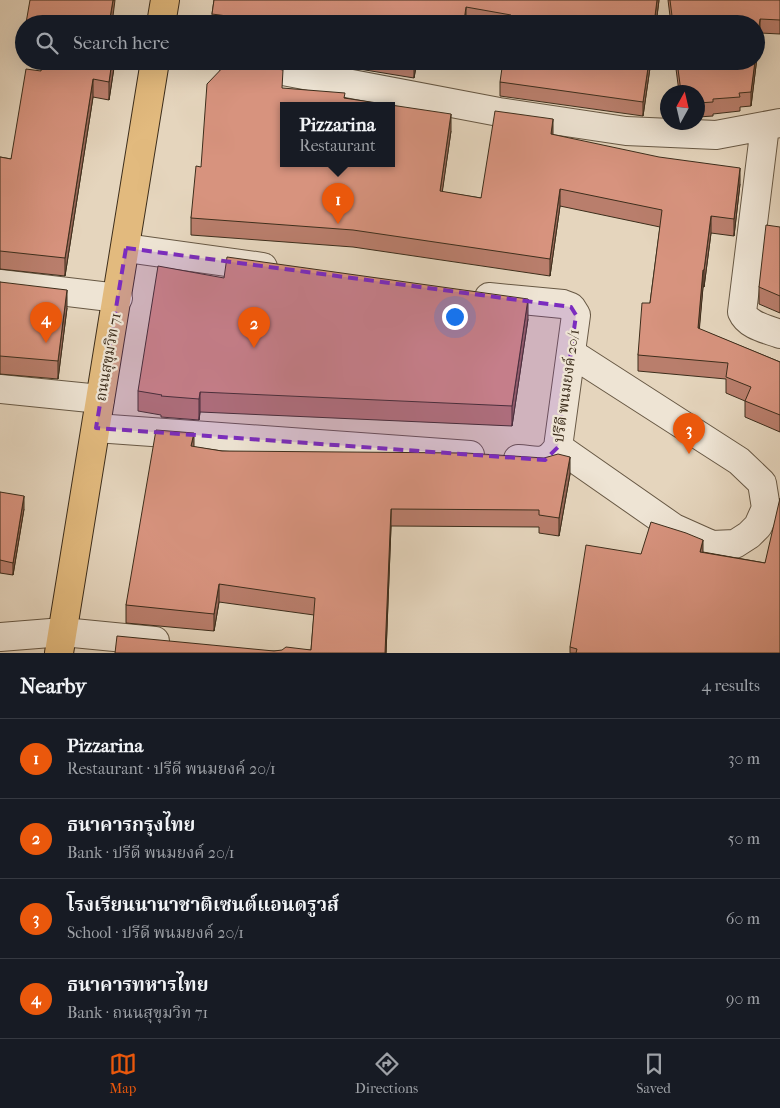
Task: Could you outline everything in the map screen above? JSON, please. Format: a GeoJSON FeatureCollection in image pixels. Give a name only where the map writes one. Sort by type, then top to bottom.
{"type":"FeatureCollection","features":[{"type":"Feature","properties":{"kind":"main road"},"geometry":{"type":"LineString","coordinates":[[162,15],[165,0]]}},
{"type":"Feature","properties":{"kind":"main road","name":"ถนนสุขุมวิท 71"},"geometry":{"type":"LineString","coordinates":[[61,643],[154,70]]}},
{"type":"Feature","properties":{"kind":"street"},"geometry":{"type":"LineString","coordinates":[[278,70],[499,112],[626,131],[716,135],[772,125],[742,312],[751,323],[780,334]]}},
{"type":"Feature","properties":{"kind":"street"},"geometry":{"type":"LineString","coordinates":[[126,248],[284,270]]}},
{"type":"Feature","properties":{"kind":"street"},"geometry":{"type":"LineString","coordinates":[[0,284],[118,298]]}},
{"type":"Feature","properties":{"kind":"street","name":"ปรีดี พนมยงค์ 20/1"},"geometry":{"type":"LineString","coordinates":[[96,428],[544,460],[550,458],[558,447],[576,315],[571,307],[563,304],[468,294]]}},
{"type":"Feature","properties":{"kind":"street"},"geometry":{"type":"LineString","coordinates":[[558,447],[674,528],[712,545],[735,544],[749,535],[758,526],[766,508],[762,484],[739,461],[571,353]]}},
{"type":"Feature","properties":{"kind":"street"},"geometry":{"type":"LineString","coordinates":[[0,389],[100,399]]}},
{"type":"Feature","properties":{"kind":"street"},"geometry":{"type":"LineString","coordinates":[[0,637],[61,643],[179,644]]}},
{"type":"Feature","properties":{"kind":"highlighted area"},"geometry":{"type":"Polygon","coordinates":[[[126,248],[571,307],[576,315],[558,447],[545,460],[96,428],[126,248]]]}},
{"type":"Feature","properties":{"kind":"building"},"geometry":{"type":"Polygon","coordinates":[[[30,0],[113,0],[110,15],[27,15],[30,0]]]}},
{"type":"Feature","properties":{"kind":"building"},"geometry":{"type":"Polygon","coordinates":[[[214,0],[657,0],[655,15],[511,15],[466,7],[465,15],[212,14],[214,0]]]}},
{"type":"Feature","properties":{"kind":"building"},"geometry":{"type":"Polygon","coordinates":[[[670,0],[780,0],[780,20],[765,19],[765,15],[672,15],[670,0]]]}},
{"type":"Feature","properties":{"kind":"building"},"geometry":{"type":"Polygon","coordinates":[[[26,70],[111,70],[109,82],[93,79],[65,258],[0,251],[0,157],[11,159],[26,70]]]}},
{"type":"Feature","properties":{"kind":"building"},"geometry":{"type":"Polygon","coordinates":[[[220,70],[283,70],[282,88],[345,93],[344,98],[371,102],[280,102],[280,167],[395,167],[395,105],[451,114],[440,191],[481,198],[495,111],[553,119],[551,134],[659,157],[740,168],[734,219],[711,216],[703,270],[698,328],[780,362],[780,415],[745,401],[751,387],[726,377],[728,363],[638,355],[642,303],[650,303],[662,210],[560,189],[550,259],[353,230],[191,218],[196,166],[201,167],[207,84],[220,70]]]}},
{"type":"Feature","properties":{"kind":"building"},"geometry":{"type":"Polygon","coordinates":[[[502,70],[648,70],[643,102],[500,82],[502,70]]]}},
{"type":"Feature","properties":{"kind":"building"},"geometry":{"type":"Polygon","coordinates":[[[678,70],[754,70],[751,92],[739,93],[740,97],[713,99],[713,102],[705,103],[705,85],[680,85],[678,70]]]}},
{"type":"Feature","properties":{"kind":"building"},"geometry":{"type":"Polygon","coordinates":[[[766,225],[780,227],[780,296],[759,287],[766,225]]]}},
{"type":"Feature","properties":{"kind":"building"},"geometry":{"type":"Polygon","coordinates":[[[227,257],[528,299],[512,406],[200,392],[199,399],[161,396],[138,391],[158,266],[224,278],[227,257]]]}},
{"type":"Feature","properties":{"kind":"building"},"geometry":{"type":"Polygon","coordinates":[[[0,282],[67,290],[58,361],[0,356],[0,282]]]}},
{"type":"Feature","properties":{"kind":"building"},"geometry":{"type":"Polygon","coordinates":[[[156,430],[194,433],[191,446],[222,451],[466,453],[544,458],[558,454],[570,457],[559,518],[539,515],[539,510],[391,509],[385,653],[115,653],[117,636],[274,651],[282,650],[286,647],[311,650],[315,598],[219,584],[214,614],[126,605],[156,430]]]}},
{"type":"Feature","properties":{"kind":"building"},"geometry":{"type":"Polygon","coordinates":[[[0,492],[24,496],[13,563],[0,560],[0,492]]]}},
{"type":"Feature","properties":{"kind":"building"},"geometry":{"type":"Polygon","coordinates":[[[780,498],[780,653],[576,653],[577,649],[570,647],[586,545],[641,554],[651,522],[703,540],[700,552],[765,563],[780,498]]]}},
{"type":"Feature","properties":{"kind":"place","name":"Pizzarina"},"geometry":{"type":"Point","coordinates":[338,224]}},
{"type":"Feature","properties":{"kind":"place","name":"ธนาคารทหารไทย"},"geometry":{"type":"Point","coordinates":[46,343]}},
{"type":"Feature","properties":{"kind":"place","name":"ธนาคารกรุงไทย"},"geometry":{"type":"Point","coordinates":[254,348]}},
{"type":"Feature","properties":{"kind":"place","name":"โรงเรียนนานาชาติเซนต์แอนดรูวส์"},"geometry":{"type":"Point","coordinates":[689,454]}}]}
